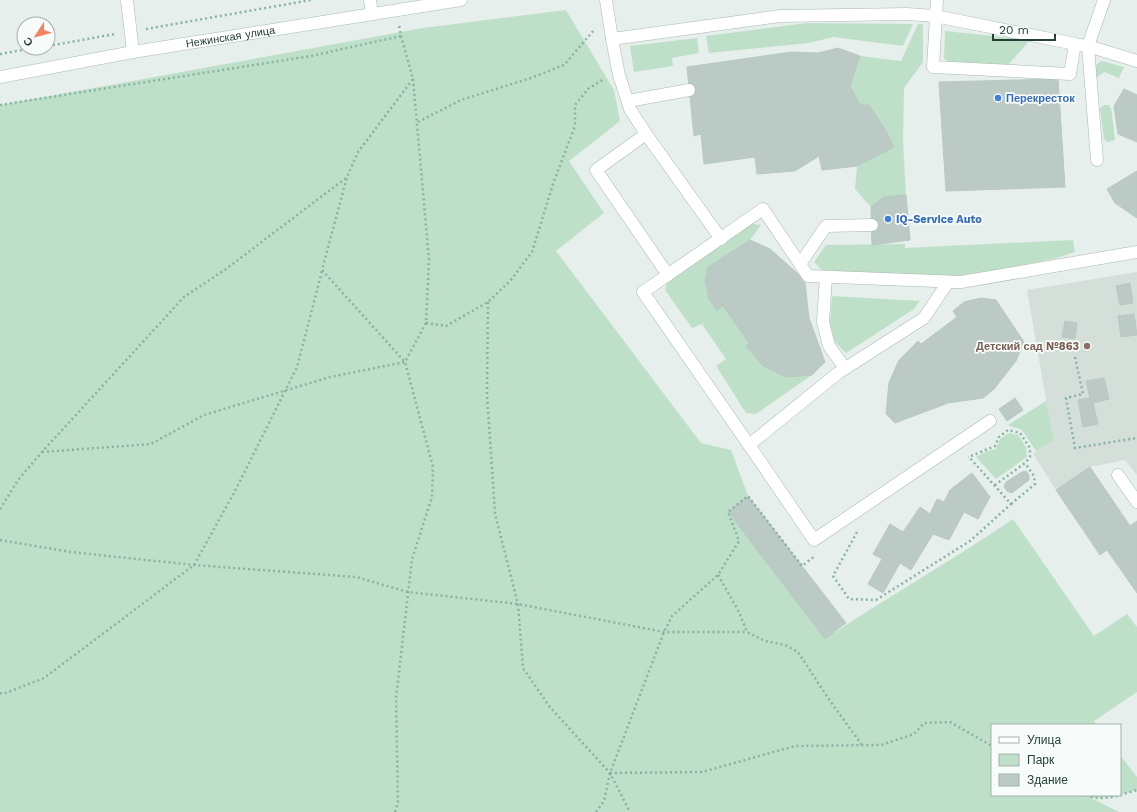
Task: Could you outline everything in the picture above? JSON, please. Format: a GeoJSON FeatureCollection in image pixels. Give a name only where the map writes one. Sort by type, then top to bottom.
{"type":"FeatureCollection","features":[{"type":"Feature","properties":{"kind":"street"},"geometry":{"type":"LineString","coordinates":[[127,0],[133,52]]}},
{"type":"Feature","properties":{"kind":"street"},"geometry":{"type":"LineString","coordinates":[[370,0],[372,14]]}},
{"type":"Feature","properties":{"kind":"street","name":"Нежинская улица"},"geometry":{"type":"LineString","coordinates":[[0,77],[133,52],[461,0]]}},
{"type":"Feature","properties":{"kind":"street"},"geometry":{"type":"LineString","coordinates":[[606,0],[619,75],[630,108],[646,134],[721,239]]}},
{"type":"Feature","properties":{"kind":"street"},"geometry":{"type":"LineString","coordinates":[[937,0],[933,67],[1070,74],[1075,44]]}},
{"type":"Feature","properties":{"kind":"street"},"geometry":{"type":"LineString","coordinates":[[1097,160],[1088,46],[1104,0]]}},
{"type":"Feature","properties":{"kind":"street"},"geometry":{"type":"LineString","coordinates":[[612,39],[780,16],[906,14],[935,16],[1088,46],[1137,61]]}},
{"type":"Feature","properties":{"kind":"street"},"geometry":{"type":"LineString","coordinates":[[628,101],[689,90]]}},
{"type":"Feature","properties":{"kind":"street"},"geometry":{"type":"LineString","coordinates":[[646,134],[596,170],[668,275]]}},
{"type":"Feature","properties":{"kind":"street"},"geometry":{"type":"LineString","coordinates":[[961,282],[808,276],[763,209],[643,292],[814,540],[990,421]]}},
{"type":"Feature","properties":{"kind":"street"},"geometry":{"type":"LineString","coordinates":[[800,264],[826,226],[872,225]]}},
{"type":"Feature","properties":{"kind":"street"},"geometry":{"type":"LineString","coordinates":[[749,445],[845,368],[924,318],[948,282],[961,282],[1137,252]]}},
{"type":"Feature","properties":{"kind":"street"},"geometry":{"type":"LineString","coordinates":[[826,277],[823,322],[829,346],[845,368]]}},
{"type":"Feature","properties":{"kind":"street"},"geometry":{"type":"LineString","coordinates":[[1118,475],[1137,502]]}},
{"type":"Feature","properties":{"kind":"path"},"geometry":{"type":"LineString","coordinates":[[56,45],[311,0]]}},
{"type":"Feature","properties":{"kind":"path"},"geometry":{"type":"LineString","coordinates":[[418,122],[461,100],[532,78],[564,65],[596,28]]}},
{"type":"Feature","properties":{"kind":"path"},"geometry":{"type":"LineString","coordinates":[[0,105],[311,56],[401,36],[413,79],[429,260],[426,322],[405,362]]}},
{"type":"Feature","properties":{"kind":"path"},"geometry":{"type":"LineString","coordinates":[[0,54],[16,51]]}},
{"type":"Feature","properties":{"kind":"path"},"geometry":{"type":"LineString","coordinates":[[426,322],[446,326],[488,302],[510,281],[532,252],[553,184],[575,126],[575,105],[588,89],[607,78],[619,75]]}},
{"type":"Feature","properties":{"kind":"path"},"geometry":{"type":"LineString","coordinates":[[0,693],[3,694],[44,678],[194,565],[235,491],[297,367],[347,177],[358,152],[413,79]]}},
{"type":"Feature","properties":{"kind":"path"},"geometry":{"type":"LineString","coordinates":[[0,509],[18,480],[42,452],[184,298],[226,269],[347,177]]}},
{"type":"Feature","properties":{"kind":"path"},"geometry":{"type":"LineString","coordinates":[[322,270],[405,362],[433,467],[432,497],[412,559],[396,698],[398,803],[395,812]]}},
{"type":"Feature","properties":{"kind":"path"},"geometry":{"type":"LineString","coordinates":[[488,302],[487,394],[495,514],[518,604],[523,668],[549,706],[610,773],[630,812]]}},
{"type":"Feature","properties":{"kind":"path"},"geometry":{"type":"LineString","coordinates":[[1075,357],[1083,394],[1066,398],[1075,448],[1137,438]]}},
{"type":"Feature","properties":{"kind":"path"},"geometry":{"type":"LineString","coordinates":[[42,452],[151,444],[204,415],[330,377],[405,362]]}},
{"type":"Feature","properties":{"kind":"path"},"geometry":{"type":"LineString","coordinates":[[965,457],[969,457],[995,446],[999,437],[1008,430],[1020,433],[1030,448],[1030,457],[1025,463],[995,485]]}},
{"type":"Feature","properties":{"kind":"path"},"geometry":{"type":"LineString","coordinates":[[969,457],[1011,504]]}},
{"type":"Feature","properties":{"kind":"path"},"geometry":{"type":"LineString","coordinates":[[854,530],[860,526],[833,576],[849,599],[876,600],[970,541],[1035,484],[1034,476],[1025,463]]}},
{"type":"Feature","properties":{"kind":"path"},"geometry":{"type":"LineString","coordinates":[[596,812],[604,802],[610,773],[664,632],[672,616],[718,575],[739,541],[728,512],[748,496],[802,566],[821,552]]}},
{"type":"Feature","properties":{"kind":"path"},"geometry":{"type":"LineString","coordinates":[[0,540],[71,552],[194,565],[356,577],[408,592],[518,604],[664,632],[747,632],[765,641],[785,645],[798,652],[828,698],[862,745]]}},
{"type":"Feature","properties":{"kind":"path"},"geometry":{"type":"LineString","coordinates":[[718,575],[739,612],[747,632]]}},
{"type":"Feature","properties":{"kind":"path"},"geometry":{"type":"LineString","coordinates":[[610,773],[702,772],[795,746],[881,745],[914,734],[924,723],[950,722],[991,745]]}},
{"type":"Feature","properties":{"kind":"path"},"geometry":{"type":"LineString","coordinates":[[1121,795],[1137,790]]}},
{"type":"Feature","properties":{"kind":"path"},"geometry":{"type":"LineString","coordinates":[[1088,796],[1117,796]]}},
{"type":"Feature","properties":{"kind":"shaded area","name":"Детский сад №863"},"geometry":{"type":"Polygon","coordinates":[[[1137,272],[1137,475],[1125,460],[1090,467],[1056,490],[1033,454],[1053,440],[1027,290],[1137,272]]]}},
{"type":"Feature","properties":{"kind":"green space"},"geometry":{"type":"Polygon","coordinates":[[[566,10],[614,90],[620,121],[569,161],[604,213],[556,251],[701,443],[731,450],[748,496],[728,512],[825,639],[872,608],[967,550],[1013,519],[1094,636],[1127,614],[1137,627],[1137,692],[1094,721],[1096,724],[991,724],[991,796],[1117,796],[1091,798],[1119,812],[0,812],[0,105],[423,28],[566,10]]]}},
{"type":"Feature","properties":{"kind":"green space"},"geometry":{"type":"Polygon","coordinates":[[[807,23],[913,24],[903,46],[833,37],[809,43],[709,53],[706,36],[807,23]]]}},
{"type":"Feature","properties":{"kind":"green space"},"geometry":{"type":"Polygon","coordinates":[[[918,24],[923,24],[923,62],[904,88],[903,142],[906,195],[884,197],[871,207],[855,189],[857,166],[894,147],[885,129],[869,105],[860,105],[850,86],[860,56],[901,61],[918,24]]]}},
{"type":"Feature","properties":{"kind":"green space"},"geometry":{"type":"Polygon","coordinates":[[[945,31],[1030,40],[1007,66],[953,64],[944,59],[945,31]]]}},
{"type":"Feature","properties":{"kind":"green space"},"geometry":{"type":"Polygon","coordinates":[[[697,38],[699,53],[672,58],[673,66],[634,72],[630,46],[697,38]]]}},
{"type":"Feature","properties":{"kind":"green space"},"geometry":{"type":"Polygon","coordinates":[[[1102,61],[1124,67],[1119,78],[1104,72],[1094,80],[1094,71],[1096,66],[1102,61]]]}},
{"type":"Feature","properties":{"kind":"green space"},"geometry":{"type":"Polygon","coordinates":[[[1104,105],[1109,105],[1111,108],[1115,139],[1107,142],[1104,139],[1100,108],[1104,105]]]}},
{"type":"Feature","properties":{"kind":"green space"},"geometry":{"type":"Polygon","coordinates":[[[744,223],[761,225],[750,240],[708,267],[706,290],[710,299],[717,310],[723,306],[749,343],[746,346],[763,366],[812,375],[756,414],[746,413],[716,366],[726,359],[702,324],[692,328],[665,290],[668,275],[744,223]]]}},
{"type":"Feature","properties":{"kind":"green space"},"geometry":{"type":"Polygon","coordinates":[[[1073,240],[1075,252],[1057,258],[960,278],[837,274],[822,270],[814,262],[826,245],[905,244],[905,248],[1073,240]]]}},
{"type":"Feature","properties":{"kind":"green space"},"geometry":{"type":"Polygon","coordinates":[[[832,296],[920,301],[914,309],[846,353],[835,342],[830,324],[832,296]]]}},
{"type":"Feature","properties":{"kind":"green space"},"geometry":{"type":"Polygon","coordinates":[[[1046,401],[1054,440],[1036,451],[1022,430],[1008,425],[1046,401]]]}},
{"type":"Feature","properties":{"kind":"green space"},"geometry":{"type":"Polygon","coordinates":[[[1009,433],[1018,435],[1026,447],[1027,457],[996,479],[976,457],[987,451],[996,449],[1000,439],[1009,433]]]}},
{"type":"Feature","properties":{"kind":"green space"},"geometry":{"type":"Polygon","coordinates":[[[1121,756],[1137,777],[1137,790],[1121,795],[1121,756]]]}},
{"type":"Feature","properties":{"kind":"building"},"geometry":{"type":"Polygon","coordinates":[[[838,48],[860,56],[850,86],[860,105],[869,105],[885,129],[894,147],[857,166],[822,170],[819,156],[795,171],[757,174],[755,157],[704,164],[701,134],[694,136],[687,67],[791,52],[818,53],[838,48]]]}},
{"type":"Feature","properties":{"kind":"building"},"geometry":{"type":"Polygon","coordinates":[[[1058,79],[1065,187],[946,191],[939,82],[1058,79]]]}},
{"type":"Feature","properties":{"kind":"building"},"geometry":{"type":"Polygon","coordinates":[[[1124,89],[1137,95],[1137,142],[1118,134],[1114,106],[1124,89]]]}},
{"type":"Feature","properties":{"kind":"building"},"geometry":{"type":"Polygon","coordinates":[[[1137,171],[1137,218],[1115,203],[1107,189],[1137,171]]]}},
{"type":"Feature","properties":{"kind":"building"},"geometry":{"type":"Polygon","coordinates":[[[906,195],[910,240],[872,245],[871,207],[884,197],[906,195]]]}},
{"type":"Feature","properties":{"kind":"building"},"geometry":{"type":"Polygon","coordinates":[[[750,240],[770,249],[796,272],[805,283],[809,318],[825,362],[812,375],[787,377],[763,366],[746,346],[749,343],[723,306],[717,310],[709,299],[705,281],[708,267],[750,240]]]}},
{"type":"Feature","properties":{"kind":"building"},"geometry":{"type":"Polygon","coordinates":[[[1130,283],[1133,303],[1120,305],[1116,286],[1130,283]]]}},
{"type":"Feature","properties":{"kind":"building"},"geometry":{"type":"Polygon","coordinates":[[[981,298],[996,300],[1024,342],[1016,361],[994,389],[983,398],[948,403],[895,423],[886,414],[889,383],[899,360],[918,341],[921,344],[957,317],[953,311],[964,302],[981,298]]]}},
{"type":"Feature","properties":{"kind":"building"},"geometry":{"type":"Polygon","coordinates":[[[1134,314],[1137,335],[1121,337],[1118,316],[1134,314]]]}},
{"type":"Feature","properties":{"kind":"building"},"geometry":{"type":"Polygon","coordinates":[[[1065,321],[1077,323],[1075,339],[1062,337],[1065,321]]]}},
{"type":"Feature","properties":{"kind":"building"},"geometry":{"type":"Polygon","coordinates":[[[1104,378],[1109,399],[1093,403],[1098,424],[1083,427],[1078,400],[1090,398],[1086,381],[1104,378]]]}},
{"type":"Feature","properties":{"kind":"building"},"geometry":{"type":"Polygon","coordinates":[[[1015,398],[1023,410],[1007,421],[999,409],[1015,398]]]}},
{"type":"Feature","properties":{"kind":"building"},"geometry":{"type":"Polygon","coordinates":[[[1090,467],[1130,526],[1137,521],[1137,593],[1107,550],[1100,555],[1056,490],[1090,467]]]}},
{"type":"Feature","properties":{"kind":"building"},"geometry":{"type":"Polygon","coordinates":[[[1026,471],[1029,475],[1029,480],[1012,493],[1007,491],[1004,487],[1006,482],[1026,471]]]}},
{"type":"Feature","properties":{"kind":"building"},"geometry":{"type":"Polygon","coordinates":[[[972,473],[990,497],[978,519],[964,512],[949,540],[933,534],[911,570],[900,563],[883,593],[868,584],[882,559],[873,554],[890,524],[903,532],[920,507],[930,514],[937,499],[944,502],[950,490],[972,473]]]}},
{"type":"Feature","properties":{"kind":"building"},"geometry":{"type":"Polygon","coordinates":[[[748,496],[846,623],[825,639],[728,512],[748,496]]]}},
{"type":"Feature","properties":{"kind":"place","name":"Перекресток"},"geometry":{"type":"Point","coordinates":[998,98]}},
{"type":"Feature","properties":{"kind":"place","name":"IQ-Service Auto"},"geometry":{"type":"Point","coordinates":[888,219]}},
{"type":"Feature","properties":{"kind":"place","name":"Детский сад №863"},"geometry":{"type":"Point","coordinates":[1087,346]}}]}
